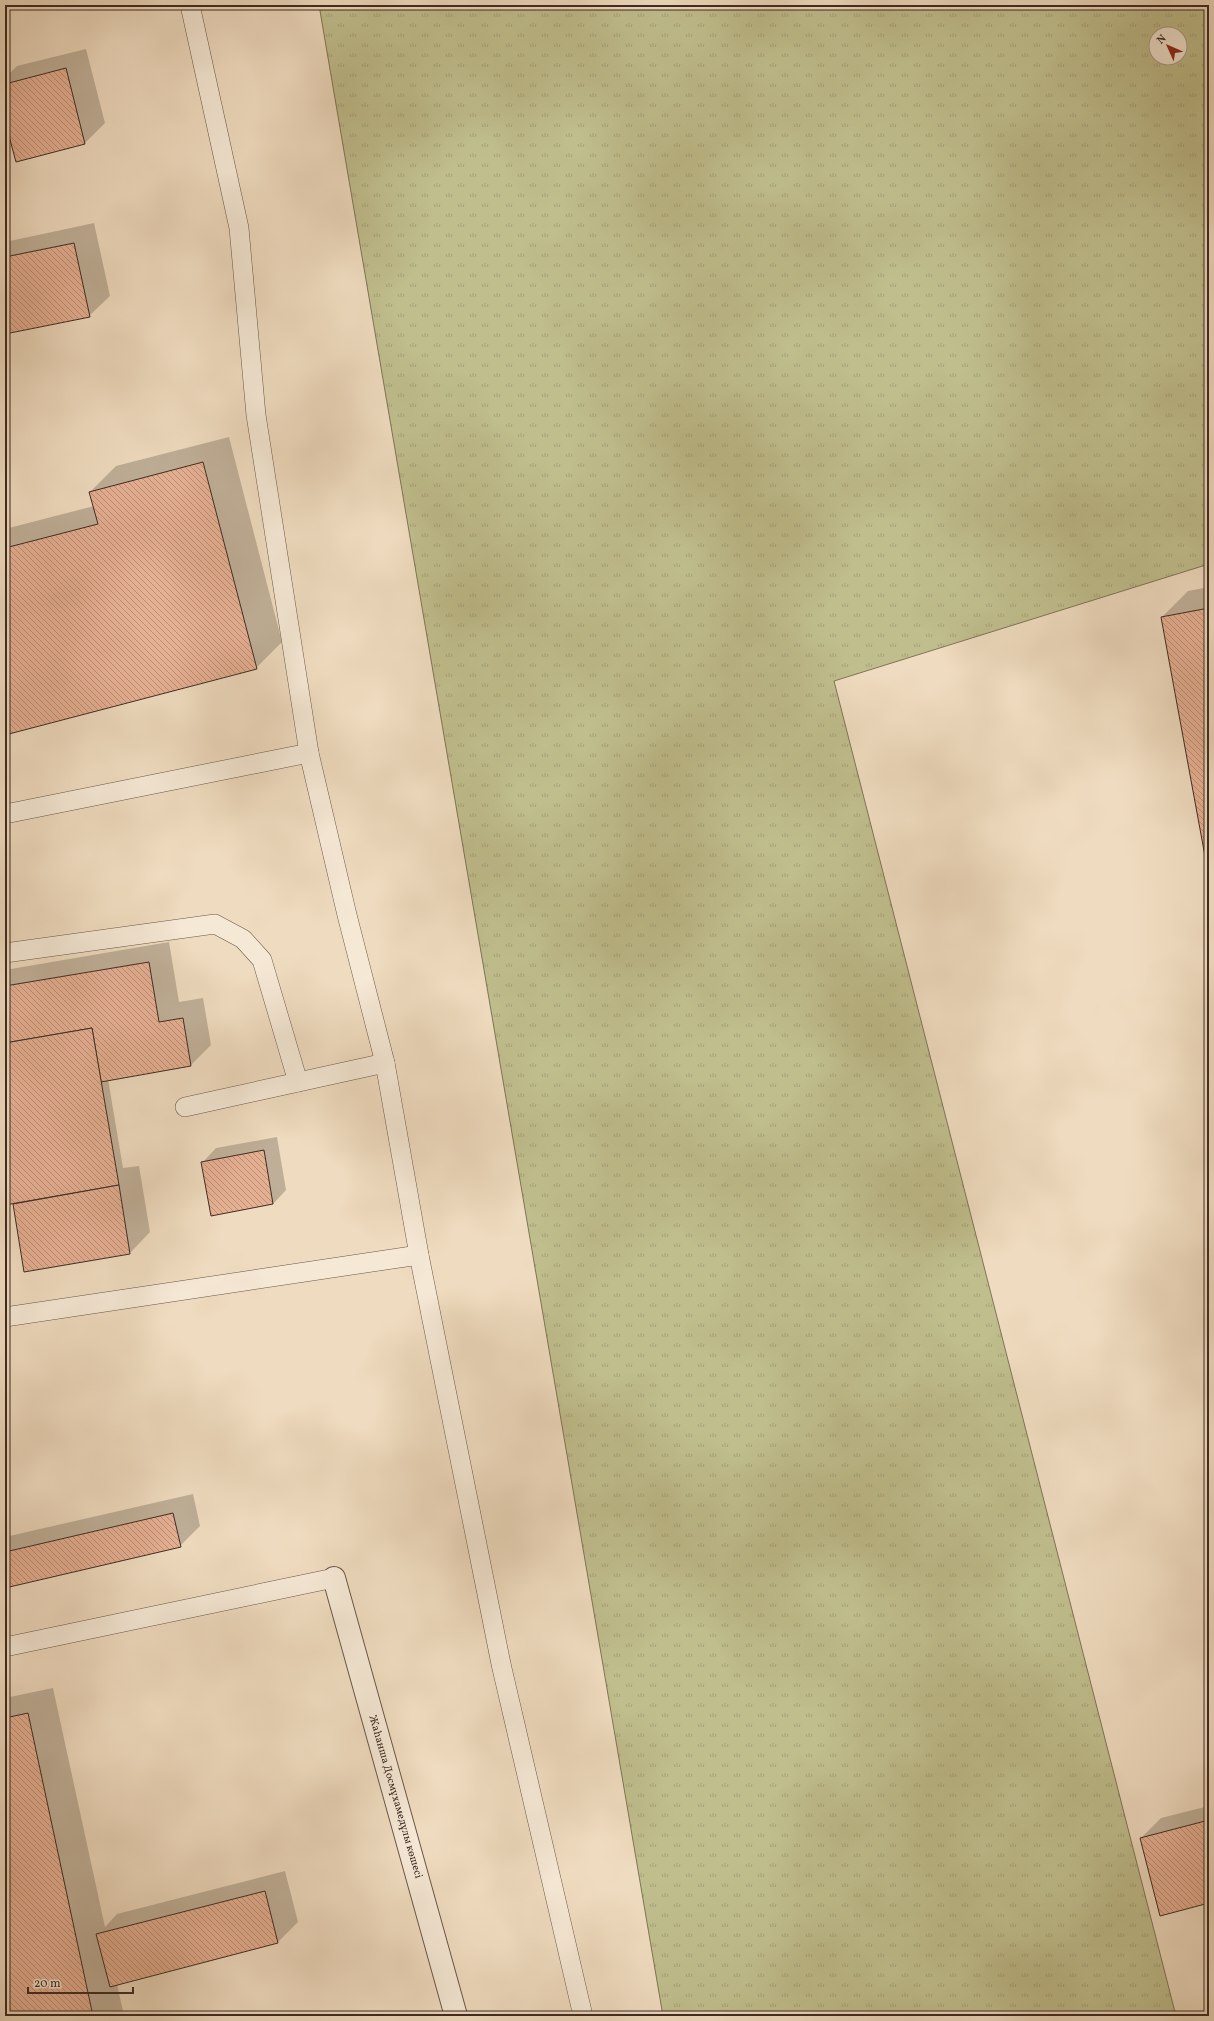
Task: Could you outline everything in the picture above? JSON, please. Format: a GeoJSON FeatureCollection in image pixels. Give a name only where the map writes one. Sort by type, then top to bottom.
{"type":"FeatureCollection","features":[{"type":"Feature","properties":{"kind":"street","name":"Жаһанша Досмұхамедұлы көшесі"},"geometry":{"type":"LineString","coordinates":[[334,1578],[456,2016]]}},
{"type":"Feature","properties":{"kind":"lane"},"geometry":{"type":"LineString","coordinates":[[190,5],[239,228],[256,415],[309,753],[347,915],[385,1063],[419,1255],[501,1664],[583,2016]]}},
{"type":"Feature","properties":{"kind":"lane"},"geometry":{"type":"LineString","coordinates":[[5,814],[309,753]]}},
{"type":"Feature","properties":{"kind":"lane"},"geometry":{"type":"LineString","coordinates":[[5,952],[215,924],[243,939],[262,960],[298,1082]]}},
{"type":"Feature","properties":{"kind":"lane"},"geometry":{"type":"LineString","coordinates":[[185,1107],[385,1063]]}},
{"type":"Feature","properties":{"kind":"lane"},"geometry":{"type":"LineString","coordinates":[[5,1317],[419,1255]]}},
{"type":"Feature","properties":{"kind":"lane"},"geometry":{"type":"LineString","coordinates":[[5,1647],[334,1578]]}},
{"type":"Feature","properties":{"kind":"green space"},"geometry":{"type":"Polygon","coordinates":[[[319,5],[1209,5],[1209,564],[834,681],[1176,2016],[663,2016],[319,5]]]}},
{"type":"Feature","properties":{"kind":"building"},"geometry":{"type":"Polygon","coordinates":[[[66,68],[85,144],[16,162],[5,121],[5,84],[66,68]]]}},
{"type":"Feature","properties":{"kind":"building"},"geometry":{"type":"Polygon","coordinates":[[[74,243],[90,317],[5,334],[5,257],[74,243]]]}},
{"type":"Feature","properties":{"kind":"building"},"geometry":{"type":"Polygon","coordinates":[[[203,462],[257,669],[5,735],[5,548],[98,524],[89,492],[203,462]]]}},
{"type":"Feature","properties":{"kind":"building"},"geometry":{"type":"Polygon","coordinates":[[[1209,608],[1209,878],[1161,617],[1209,608]]]}},
{"type":"Feature","properties":{"kind":"building"},"geometry":{"type":"Polygon","coordinates":[[[149,962],[159,1022],[183,1018],[191,1066],[101,1082],[92,1028],[5,1043],[5,986],[149,962]]]}},
{"type":"Feature","properties":{"kind":"building"},"geometry":{"type":"Polygon","coordinates":[[[92,1028],[119,1185],[5,1205],[5,1043],[92,1028]]]}},
{"type":"Feature","properties":{"kind":"building"},"geometry":{"type":"Polygon","coordinates":[[[264,1150],[273,1204],[211,1216],[201,1162],[264,1150]]]}},
{"type":"Feature","properties":{"kind":"building"},"geometry":{"type":"Polygon","coordinates":[[[119,1185],[130,1254],[24,1272],[13,1204],[119,1185]]]}},
{"type":"Feature","properties":{"kind":"building"},"geometry":{"type":"Polygon","coordinates":[[[173,1513],[181,1547],[5,1588],[5,1552],[173,1513]]]}},
{"type":"Feature","properties":{"kind":"building"},"geometry":{"type":"Polygon","coordinates":[[[28,1713],[93,2016],[5,2016],[5,1718],[28,1713]]]}},
{"type":"Feature","properties":{"kind":"building"},"geometry":{"type":"Polygon","coordinates":[[[1209,1820],[1209,1903],[1160,1916],[1140,1838],[1209,1820]]]}},
{"type":"Feature","properties":{"kind":"building"},"geometry":{"type":"Polygon","coordinates":[[[265,1891],[278,1943],[110,1987],[96,1934],[265,1891]]]}}]}
